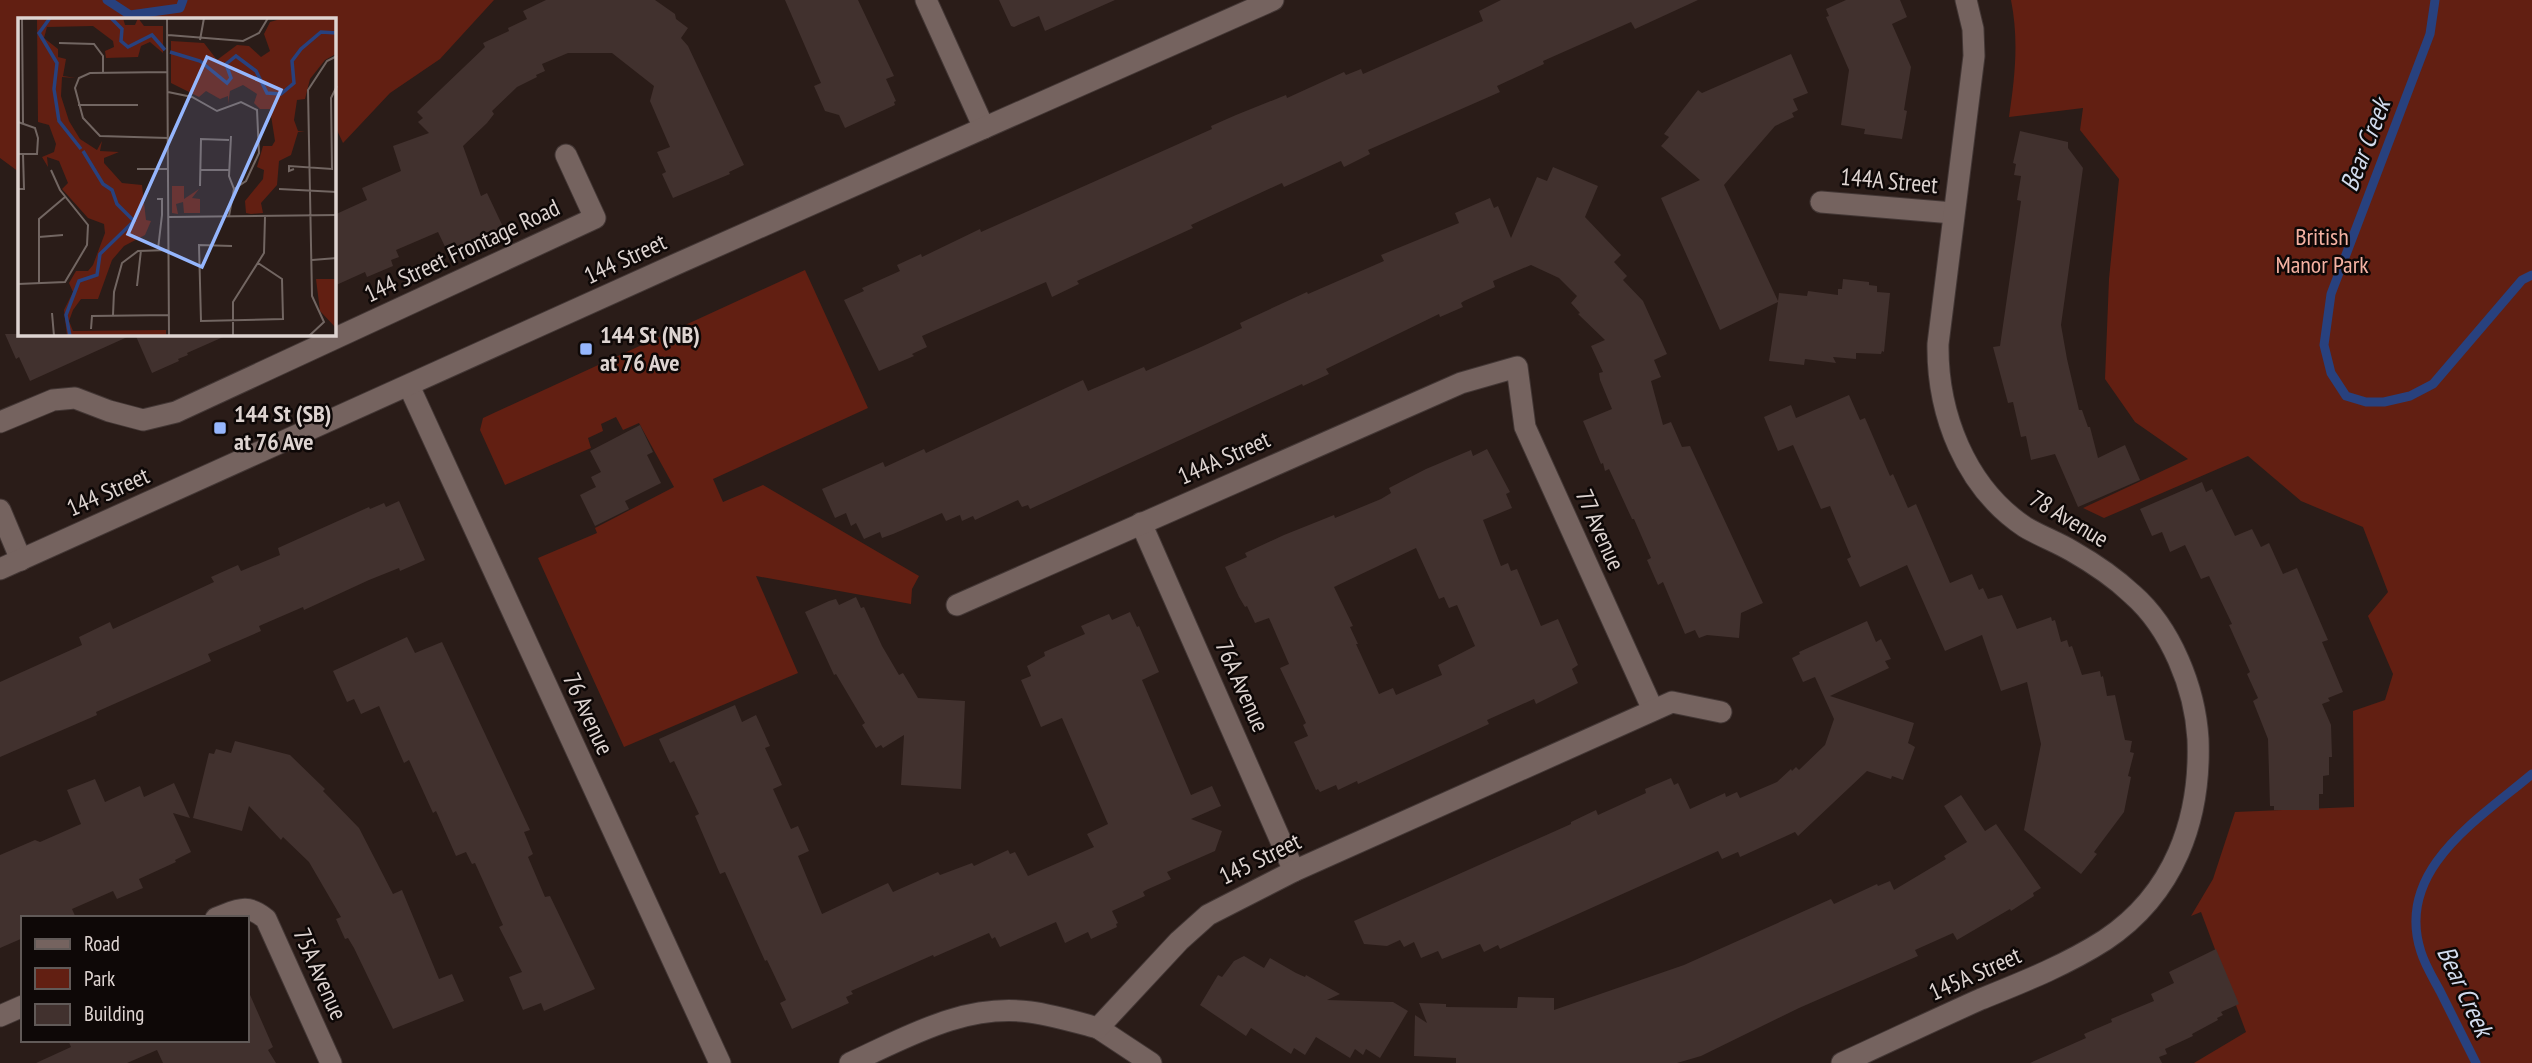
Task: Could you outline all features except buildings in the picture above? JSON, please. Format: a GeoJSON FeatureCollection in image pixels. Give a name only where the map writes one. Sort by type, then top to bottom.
{"type":"FeatureCollection","features":[{"type":"Feature","properties":{"kind":"street"},"geometry":{"type":"LineString","coordinates":[[926,0],[984,128]]}},
{"type":"Feature","properties":{"kind":"street","name":"144 Street"},"geometry":{"type":"LineString","coordinates":[[0,569],[1273,0]]}},
{"type":"Feature","properties":{"kind":"street","name":"78 Avenue"},"geometry":{"type":"LineString","coordinates":[[1966,0],[1973,29],[1974,56],[1938,344],[1938,366],[1945,410],[1960,452],[1983,487],[2025,527],[2086,559],[2134,596],[2157,623],[2176,655],[2190,690],[2197,730],[2199,769],[2187,835],[2154,895],[2124,925]]}},
{"type":"Feature","properties":{"kind":"street","name":"144 Street Frontage Road"},"geometry":{"type":"LineString","coordinates":[[0,422],[52,400],[75,398],[143,420],[176,412],[595,218],[566,155]]}},
{"type":"Feature","properties":{"kind":"street","name":"144A Street"},"geometry":{"type":"LineString","coordinates":[[1821,202],[1953,213]]}},
{"type":"Feature","properties":{"kind":"street","name":"144A Street"},"geometry":{"type":"LineString","coordinates":[[957,606],[1461,383],[1517,367]]}},
{"type":"Feature","properties":{"kind":"street","name":"77 Avenue"},"geometry":{"type":"LineString","coordinates":[[1517,367],[1525,427],[1653,710]]}},
{"type":"Feature","properties":{"kind":"street","name":"76 Avenue"},"geometry":{"type":"LineString","coordinates":[[409,386],[719,1063]]}},
{"type":"Feature","properties":{"kind":"street"},"geometry":{"type":"LineString","coordinates":[[0,510],[21,559]]}},
{"type":"Feature","properties":{"kind":"street","name":"76A Avenue"},"geometry":{"type":"LineString","coordinates":[[1141,523],[1294,871]]}},
{"type":"Feature","properties":{"kind":"street","name":"145 Street"},"geometry":{"type":"LineString","coordinates":[[1098,1028],[1179,941],[1208,915],[1294,871],[1672,702],[1721,712]]}},
{"type":"Feature","properties":{"kind":"street","name":"75A Avenue"},"geometry":{"type":"LineString","coordinates":[[221,916],[242,908],[255,910],[266,919],[331,1063]]}},
{"type":"Feature","properties":{"kind":"street","name":"145A Street"},"geometry":{"type":"LineString","coordinates":[[1842,1063],[2066,962],[2106,939],[2124,925]]}},
{"type":"Feature","properties":{"kind":"street"},"geometry":{"type":"LineString","coordinates":[[0,1016],[21,1007]]}},
{"type":"Feature","properties":{"kind":"street"},"geometry":{"type":"LineString","coordinates":[[850,1063],[932,1026],[971,1014],[1000,1011],[1029,1012],[1098,1028],[1150,1063]]}},
{"type":"Feature","properties":{"kind":"green space"},"geometry":{"type":"Polygon","coordinates":[[[0,0],[494,0],[440,59],[390,93],[343,143],[336,128],[336,18],[18,18],[18,171],[0,158],[0,0]]]}},
{"type":"Feature","properties":{"kind":"green space","name":"British Manor Park"},"geometry":{"type":"Polygon","coordinates":[[[2011,0],[2532,0],[2532,1063],[2194,1063],[2246,1032],[2201,912],[2191,916],[2213,879],[2235,812],[2354,807],[2353,711],[2385,700],[2393,674],[2368,616],[2388,592],[2363,527],[2301,501],[2248,456],[2104,518],[2083,508],[2188,459],[2135,422],[2105,379],[2109,279],[2119,179],[2080,130],[2083,108],[2009,117],[2015,58],[2011,0]]]}},
{"type":"Feature","properties":{"kind":"green space"},"geometry":{"type":"Polygon","coordinates":[[[805,270],[868,408],[713,479],[723,502],[763,485],[919,576],[912,589],[911,604],[756,576],[798,673],[624,747],[538,558],[597,533],[595,528],[674,487],[639,423],[623,430],[616,417],[601,424],[603,431],[588,438],[591,448],[505,485],[480,430],[483,418],[805,270]]]}},
{"type":"Feature","properties":{"kind":"waterway"},"geometry":{"type":"LineString","coordinates":[[107,0],[130,15],[180,8],[183,0]]}},
{"type":"Feature","properties":{"kind":"waterway","name":"Bear Creek"},"geometry":{"type":"LineString","coordinates":[[2435,0],[2430,34],[2331,294],[2324,345],[2331,373],[2346,396],[2366,402],[2384,402],[2410,396],[2433,384],[2522,280],[2532,275]]}},
{"type":"Feature","properties":{"kind":"waterway","name":"Bear Creek"},"geometry":{"type":"LineString","coordinates":[[2476,1063],[2421,952],[2416,923],[2420,896],[2430,872],[2466,828],[2532,774]]}},
{"type":"Feature","properties":{"kind":"place","name":"144 St (NB) at 76 Ave"},"geometry":{"type":"Point","coordinates":[586,349]}},
{"type":"Feature","properties":{"kind":"place","name":"144 St (SB) at 76 Ave"},"geometry":{"type":"Point","coordinates":[220,428]}}]}
